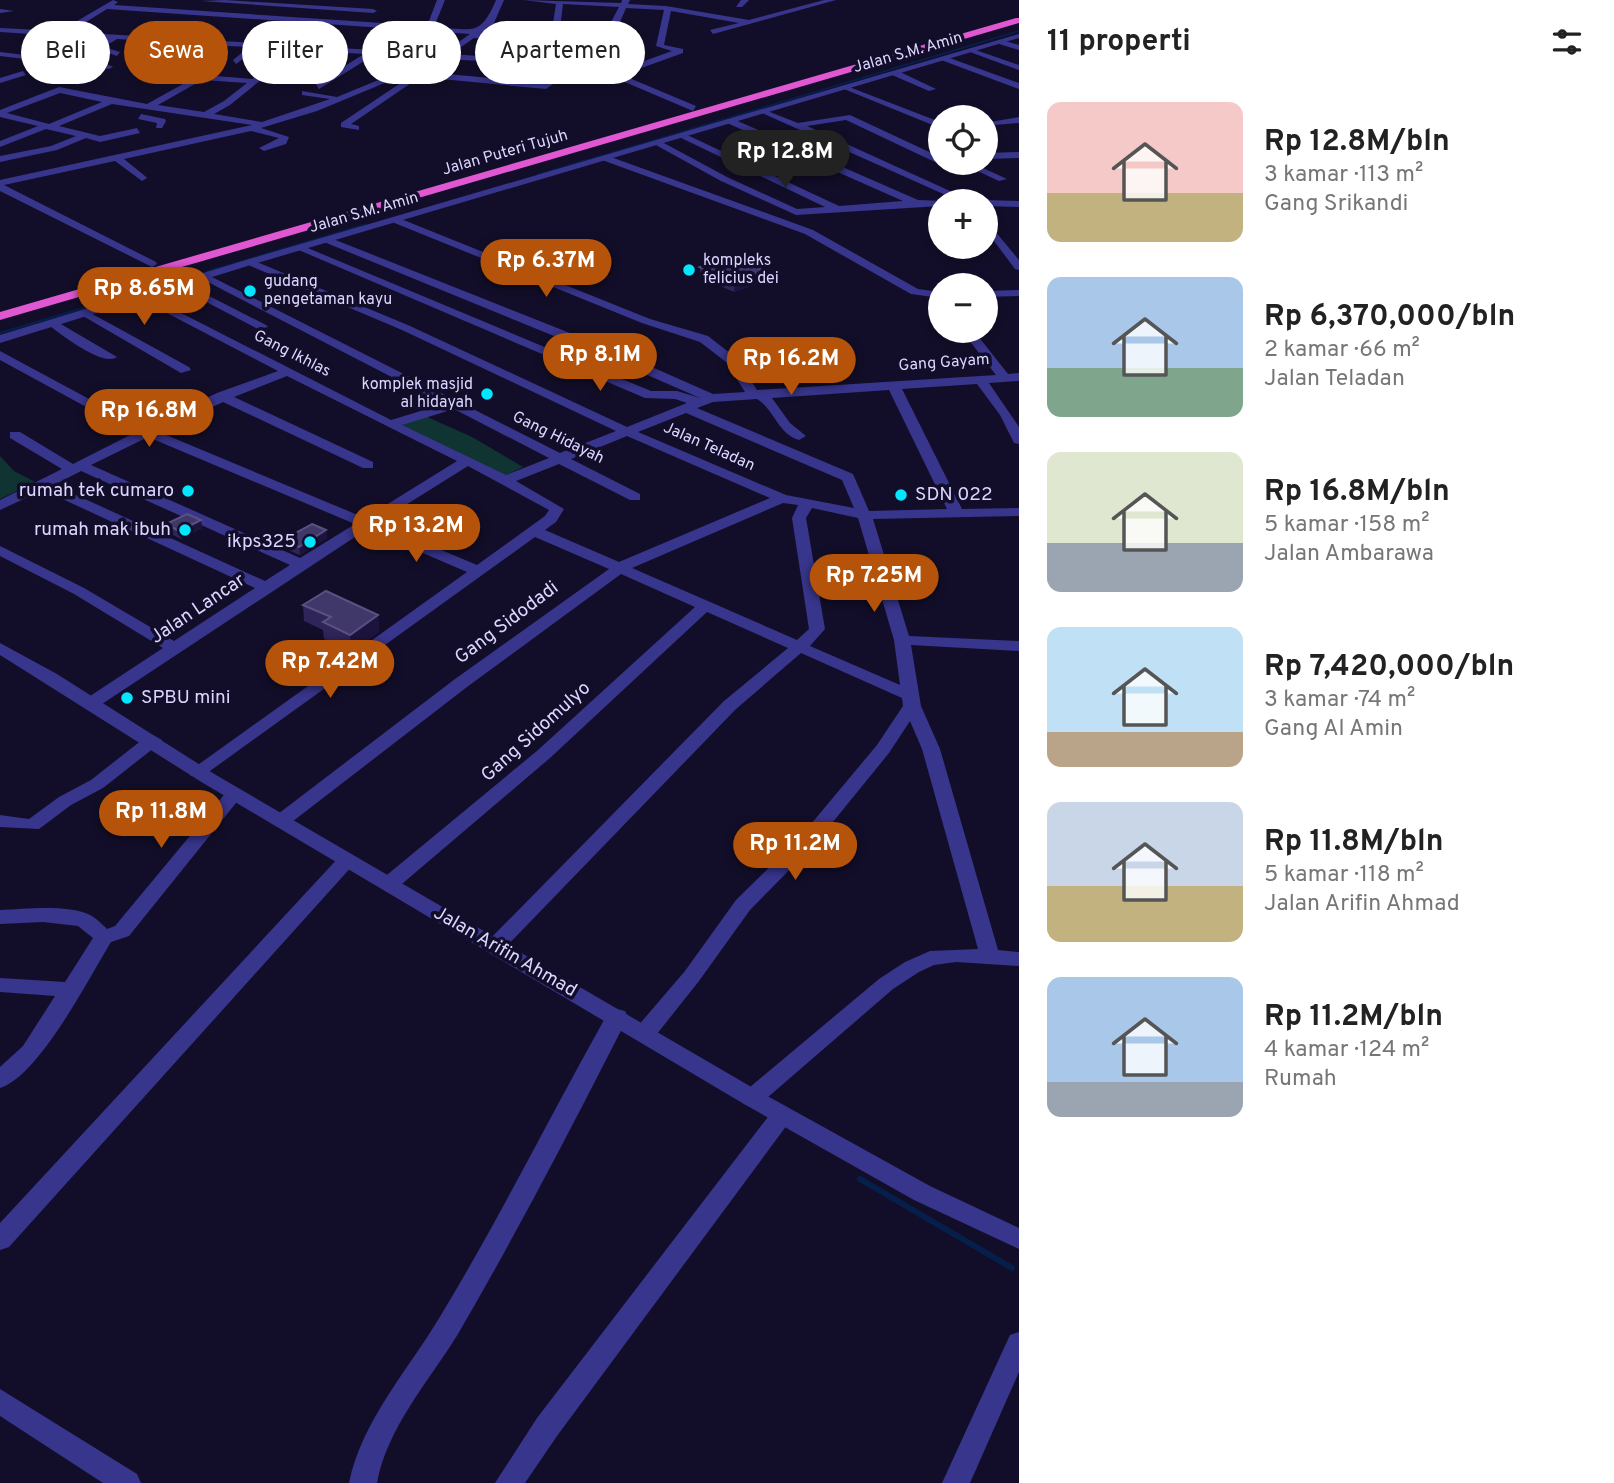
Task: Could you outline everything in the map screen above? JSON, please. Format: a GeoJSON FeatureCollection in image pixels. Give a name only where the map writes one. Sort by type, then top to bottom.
{"type":"FeatureCollection","features":[{"type":"Feature","properties":{"kind":"highway","name":"Jalan Puteri Tujuh"},"geometry":{"type":"LineString","coordinates":[[0,316],[925,45],[1019,15]]}},
{"type":"Feature","properties":{"kind":"highway","name":"Jalan Puteri Tujuh"},"geometry":{"type":"LineString","coordinates":[[0,308],[693,108],[1019,20]]}},
{"type":"Feature","properties":{"kind":"street"},"geometry":{"type":"LineString","coordinates":[[83,21],[117,0]]}},
{"type":"Feature","properties":{"kind":"street"},"geometry":{"type":"LineString","coordinates":[[192,0],[315,3],[373,10]]}},
{"type":"Feature","properties":{"kind":"street"},"geometry":{"type":"LineString","coordinates":[[366,21],[379,0]]}},
{"type":"Feature","properties":{"kind":"street"},"geometry":{"type":"LineString","coordinates":[[432,21],[441,0]]}},
{"type":"Feature","properties":{"kind":"street"},"geometry":{"type":"LineString","coordinates":[[491,21],[500,0]]}},
{"type":"Feature","properties":{"kind":"street"},"geometry":{"type":"LineString","coordinates":[[527,0],[624,2],[747,22]]}},
{"type":"Feature","properties":{"kind":"street"},"geometry":{"type":"LineString","coordinates":[[645,64],[680,51],[660,46],[667,8],[678,0]]}},
{"type":"Feature","properties":{"kind":"street"},"geometry":{"type":"LineString","coordinates":[[713,32],[832,0]]}},
{"type":"Feature","properties":{"kind":"street"},"geometry":{"type":"LineString","coordinates":[[218,21],[240,1]]}},
{"type":"Feature","properties":{"kind":"street"},"geometry":{"type":"LineString","coordinates":[[557,21],[560,1]]}},
{"type":"Feature","properties":{"kind":"street"},"geometry":{"type":"LineString","coordinates":[[615,21],[624,2]]}},
{"type":"Feature","properties":{"kind":"street"},"geometry":{"type":"LineString","coordinates":[[106,7],[332,21],[349,9]]}},
{"type":"Feature","properties":{"kind":"street"},"geometry":{"type":"LineString","coordinates":[[131,16],[142,9]]}},
{"type":"Feature","properties":{"kind":"street"},"geometry":{"type":"LineString","coordinates":[[0,10],[10,11]]}},
{"type":"Feature","properties":{"kind":"street"},"geometry":{"type":"LineString","coordinates":[[1,31],[21,32]]}},
{"type":"Feature","properties":{"kind":"street"},"geometry":{"type":"LineString","coordinates":[[110,37],[124,37]]}},
{"type":"Feature","properties":{"kind":"street"},"geometry":{"type":"LineString","coordinates":[[115,37],[98,48],[117,54]]}},
{"type":"Feature","properties":{"kind":"street","name":"Jalan S.M. Amin"},"geometry":{"type":"LineString","coordinates":[[0,339],[250,262],[1019,37]]}},
{"type":"Feature","properties":{"kind":"street"},"geometry":{"type":"LineString","coordinates":[[1002,42],[1019,48]]}},
{"type":"Feature","properties":{"kind":"street"},"geometry":{"type":"LineString","coordinates":[[973,50],[1019,68]]}},
{"type":"Feature","properties":{"kind":"street"},"geometry":{"type":"LineString","coordinates":[[0,54],[21,57]]}},
{"type":"Feature","properties":{"kind":"street"},"geometry":{"type":"LineString","coordinates":[[320,86],[362,56]]}},
{"type":"Feature","properties":{"kind":"street"},"geometry":{"type":"LineString","coordinates":[[236,62],[242,57]]}},
{"type":"Feature","properties":{"kind":"street"},"geometry":{"type":"LineString","coordinates":[[944,58],[1019,86]]}},
{"type":"Feature","properties":{"kind":"street"},"geometry":{"type":"LineString","coordinates":[[895,73],[932,89]]}},
{"type":"Feature","properties":{"kind":"street"},"geometry":{"type":"LineString","coordinates":[[0,81],[21,74]]}},
{"type":"Feature","properties":{"kind":"street"},"geometry":{"type":"LineString","coordinates":[[159,126],[162,121],[129,113],[173,95],[190,84]]}},
{"type":"Feature","properties":{"kind":"street"},"geometry":{"type":"LineString","coordinates":[[205,115],[227,103],[249,84]]}},
{"type":"Feature","properties":{"kind":"street"},"geometry":{"type":"LineString","coordinates":[[0,185],[250,128],[313,109],[375,84]]}},
{"type":"Feature","properties":{"kind":"street"},"geometry":{"type":"LineString","coordinates":[[356,128],[344,125],[405,84]]}},
{"type":"Feature","properties":{"kind":"street"},"geometry":{"type":"LineString","coordinates":[[520,84],[549,84]]}},
{"type":"Feature","properties":{"kind":"street"},"geometry":{"type":"LineString","coordinates":[[636,84],[693,108]]}},
{"type":"Feature","properties":{"kind":"street"},"geometry":{"type":"LineString","coordinates":[[847,87],[928,120]]}},
{"type":"Feature","properties":{"kind":"street"},"geometry":{"type":"LineString","coordinates":[[0,113],[59,90],[111,102],[264,124]]}},
{"type":"Feature","properties":{"kind":"street"},"geometry":{"type":"LineString","coordinates":[[304,93],[340,98]]}},
{"type":"Feature","properties":{"kind":"street"},"geometry":{"type":"LineString","coordinates":[[0,144],[111,102]]}},
{"type":"Feature","properties":{"kind":"street"},"geometry":{"type":"LineString","coordinates":[[313,109],[360,116]]}},
{"type":"Feature","properties":{"kind":"street"},"geometry":{"type":"LineString","coordinates":[[765,111],[940,189]]}},
{"type":"Feature","properties":{"kind":"street"},"geometry":{"type":"LineString","coordinates":[[0,113],[106,139],[137,131]]}},
{"type":"Feature","properties":{"kind":"street"},"geometry":{"type":"LineString","coordinates":[[799,125],[847,117],[928,155]]}},
{"type":"Feature","properties":{"kind":"street"},"geometry":{"type":"LineString","coordinates":[[998,122],[1019,120]]}},
{"type":"Feature","properties":{"kind":"street"},"geometry":{"type":"LineString","coordinates":[[730,121],[916,203]]}},
{"type":"Feature","properties":{"kind":"street"},"geometry":{"type":"LineString","coordinates":[[250,128],[284,137],[283,142],[264,148]]}},
{"type":"Feature","properties":{"kind":"street"},"geometry":{"type":"LineString","coordinates":[[0,159],[54,148],[86,135]]}},
{"type":"Feature","properties":{"kind":"street"},"geometry":{"type":"LineString","coordinates":[[682,136],[836,208]]}},
{"type":"Feature","properties":{"kind":"street"},"geometry":{"type":"LineString","coordinates":[[659,144],[724,179],[796,212],[928,203]]}},
{"type":"Feature","properties":{"kind":"street"},"geometry":{"type":"LineString","coordinates":[[94,149],[123,158],[142,178]]}},
{"type":"Feature","properties":{"kind":"street"},"geometry":{"type":"LineString","coordinates":[[998,149],[1015,155]]}},
{"type":"Feature","properties":{"kind":"street"},"geometry":{"type":"LineString","coordinates":[[605,158],[809,232],[915,292],[928,294]]}},
{"type":"Feature","properties":{"kind":"street"},"geometry":{"type":"LineString","coordinates":[[903,173],[928,167]]}},
{"type":"Feature","properties":{"kind":"street"},"geometry":{"type":"LineString","coordinates":[[993,175],[1002,179]]}},
{"type":"Feature","properties":{"kind":"street"},"geometry":{"type":"LineString","coordinates":[[0,185],[152,264]]}},
{"type":"Feature","properties":{"kind":"street"},"geometry":{"type":"LineString","coordinates":[[998,203],[1019,204]]}},
{"type":"Feature","properties":{"kind":"street"},"geometry":{"type":"LineString","coordinates":[[396,220],[646,321],[704,339],[731,360],[756,394],[775,404],[784,427],[799,436]]}},
{"type":"Feature","properties":{"kind":"street"},"geometry":{"type":"LineString","coordinates":[[998,239],[1019,267]]}},
{"type":"Feature","properties":{"kind":"street"},"geometry":{"type":"LineString","coordinates":[[328,240],[614,355],[697,403],[848,477],[865,515],[902,640],[911,700],[931,749],[990,957]]}},
{"type":"Feature","properties":{"kind":"street"},"geometry":{"type":"LineString","coordinates":[[299,248],[649,395],[677,395],[697,403]]}},
{"type":"Feature","properties":{"kind":"street","name":"Jalan Teladan"},"geometry":{"type":"LineString","coordinates":[[250,262],[359,307],[579,411],[782,498],[865,515],[1019,512]]}},
{"type":"Feature","properties":{"kind":"street","name":"Gang Hidayah"},"geometry":{"type":"LineString","coordinates":[[204,276],[562,457],[635,497]]}},
{"type":"Feature","properties":{"kind":"street"},"geometry":{"type":"LineString","coordinates":[[180,284],[262,327]]}},
{"type":"Feature","properties":{"kind":"street"},"geometry":{"type":"LineString","coordinates":[[998,294],[1019,293]]}},
{"type":"Feature","properties":{"kind":"street","name":"Gang Ikhlas"},"geometry":{"type":"LineString","coordinates":[[142,296],[390,424],[506,480],[557,509],[551,519],[533,530]]}},
{"type":"Feature","properties":{"kind":"street"},"geometry":{"type":"LineString","coordinates":[[455,315],[483,303]]}},
{"type":"Feature","properties":{"kind":"street"},"geometry":{"type":"LineString","coordinates":[[87,314],[185,370]]}},
{"type":"Feature","properties":{"kind":"street"},"geometry":{"type":"LineString","coordinates":[[54,324],[85,345],[111,357]]}},
{"type":"Feature","properties":{"kind":"street"},"geometry":{"type":"LineString","coordinates":[[977,343],[1004,377]]}},
{"type":"Feature","properties":{"kind":"street"},"geometry":{"type":"LineString","coordinates":[[0,355],[144,432],[478,571]]}},
{"type":"Feature","properties":{"kind":"street"},"geometry":{"type":"LineString","coordinates":[[584,368],[614,355]]}},
{"type":"Feature","properties":{"kind":"street"},"geometry":{"type":"LineString","coordinates":[[0,506],[221,396],[289,371]]}},
{"type":"Feature","properties":{"kind":"street","name":"Gang Gayam"},"geometry":{"type":"LineString","coordinates":[[506,480],[697,403],[756,394],[1019,377]]}},
{"type":"Feature","properties":{"kind":"street"},"geometry":{"type":"LineString","coordinates":[[980,379],[1006,415],[1019,440]]}},
{"type":"Feature","properties":{"kind":"street"},"geometry":{"type":"LineString","coordinates":[[893,384],[957,514]]}},
{"type":"Feature","properties":{"kind":"street"},"geometry":{"type":"LineString","coordinates":[[221,396],[368,464]]}},
{"type":"Feature","properties":{"kind":"street"},"geometry":{"type":"LineString","coordinates":[[390,424],[456,405]]}},
{"type":"Feature","properties":{"kind":"street"},"geometry":{"type":"LineString","coordinates":[[15,435],[75,467],[301,564]]}},
{"type":"Feature","properties":{"kind":"street","name":"Jalan Lancar"},"geometry":{"type":"LineString","coordinates":[[93,702],[265,587],[467,461]]}},
{"type":"Feature","properties":{"kind":"street"},"geometry":{"type":"LineString","coordinates":[[43,485],[265,587]]}},
{"type":"Feature","properties":{"kind":"street","name":"Gang Sidodadi"},"geometry":{"type":"LineString","coordinates":[[281,821],[621,567],[782,498]]}},
{"type":"Feature","properties":{"kind":"street"},"geometry":{"type":"LineString","coordinates":[[494,947],[730,705],[817,629],[800,518],[801,510],[808,504]]}},
{"type":"Feature","properties":{"kind":"street"},"geometry":{"type":"LineString","coordinates":[[197,772],[533,530],[799,646],[911,700]]}},
{"type":"Feature","properties":{"kind":"street"},"geometry":{"type":"LineString","coordinates":[[0,550],[79,591],[175,648]]}},
{"type":"Feature","properties":{"kind":"street","name":"Gang Sidomulyo"},"geometry":{"type":"LineString","coordinates":[[389,884],[544,754],[706,605]]}},
{"type":"Feature","properties":{"kind":"street"},"geometry":{"type":"LineString","coordinates":[[902,640],[1019,646]]}},
{"type":"Feature","properties":{"kind":"street","name":"Jalan Arifin Ahmad"},"geometry":{"type":"LineString","coordinates":[[0,648],[93,702],[197,772],[234,794],[260,805],[281,821],[752,1098],[922,1193],[1019,1239]]}},
{"type":"Feature","properties":{"kind":"street"},"geometry":{"type":"LineString","coordinates":[[645,1033],[692,976],[743,905],[808,840],[883,749],[911,700]]}},
{"type":"Feature","properties":{"kind":"street"},"geometry":{"type":"LineString","coordinates":[[0,821],[32,825],[65,801],[97,784],[153,740]]}},
{"type":"Feature","properties":{"kind":"street"},"geometry":{"type":"LineString","coordinates":[[0,1080],[31,1052],[104,937],[122,931],[234,794]]}},
{"type":"Feature","properties":{"kind":"street"},"geometry":{"type":"LineString","coordinates":[[0,1240],[347,860]]}},
{"type":"Feature","properties":{"kind":"street"},"geometry":{"type":"LineString","coordinates":[[0,917],[43,915],[84,920],[104,937]]}},
{"type":"Feature","properties":{"kind":"street"},"geometry":{"type":"LineString","coordinates":[[752,1098],[886,984],[912,967],[930,958],[990,957],[1019,960]]}},
{"type":"Feature","properties":{"kind":"street"},"geometry":{"type":"LineString","coordinates":[[0,985],[70,990]]}},
{"type":"Feature","properties":{"kind":"street"},"geometry":{"type":"LineString","coordinates":[[363,1483],[368,1457],[447,1328],[573,1105],[617,1017]]}},
{"type":"Feature","properties":{"kind":"street"},"geometry":{"type":"LineString","coordinates":[[509,1483],[547,1427],[782,1115]]}},
{"type":"Feature","properties":{"kind":"street"},"geometry":{"type":"LineString","coordinates":[[956,1483],[1019,1343]]}},
{"type":"Feature","properties":{"kind":"street"},"geometry":{"type":"LineString","coordinates":[[0,1401],[127,1483]]}},
{"type":"Feature","properties":{"kind":"green space"},"geometry":{"type":"Polygon","coordinates":[[[425,416],[472,437],[523,467],[496,480],[387,426],[425,416]]]}},
{"type":"Feature","properties":{"kind":"green space"},"geometry":{"type":"Polygon","coordinates":[[[0,456],[14,471],[35,482],[0,499],[0,456]]]}},
{"type":"Feature","properties":{"kind":"building"},"geometry":{"type":"Polygon","coordinates":[[[732,257],[766,271],[735,281],[700,267],[732,257]]]}},
{"type":"Feature","properties":{"kind":"building"},"geometry":{"type":"Polygon","coordinates":[[[187,514],[201,520],[179,531],[166,524],[187,514]]]}},
{"type":"Feature","properties":{"kind":"building"},"geometry":{"type":"Polygon","coordinates":[[[312,524],[326,530],[299,547],[287,542],[293,539],[288,537],[312,524]]]}},
{"type":"Feature","properties":{"kind":"building"},"geometry":{"type":"Polygon","coordinates":[[[326,591],[378,615],[350,635],[323,622],[331,617],[303,605],[326,591]]]}},
{"type":"Feature","properties":{"kind":"waterway"},"geometry":{"type":"LineString","coordinates":[[582,162],[1019,31]]}},
{"type":"Feature","properties":{"kind":"waterway"},"geometry":{"type":"LineString","coordinates":[[538,175],[588,160]]}},
{"type":"Feature","properties":{"kind":"waterway"},"geometry":{"type":"LineString","coordinates":[[0,333],[365,225]]}},
{"type":"Feature","properties":{"kind":"waterway"},"geometry":{"type":"LineString","coordinates":[[860,1179],[1012,1268]]}},
{"type":"Feature","properties":{"kind":"place","name":"kompleks felicius dei"},"geometry":{"type":"Point","coordinates":[689,270]}},
{"type":"Feature","properties":{"kind":"place","name":"gudang pengetaman kayu"},"geometry":{"type":"Point","coordinates":[250,291]}},
{"type":"Feature","properties":{"kind":"place","name":"komplek masjid al hidayah"},"geometry":{"type":"Point","coordinates":[487,394]}},
{"type":"Feature","properties":{"kind":"place","name":"rumah tek cumaro"},"geometry":{"type":"Point","coordinates":[188,491]}},
{"type":"Feature","properties":{"kind":"place","name":"SDN 022"},"geometry":{"type":"Point","coordinates":[901,495]}},
{"type":"Feature","properties":{"kind":"place","name":"rumah mak ibuh"},"geometry":{"type":"Point","coordinates":[185,530]}},
{"type":"Feature","properties":{"kind":"place","name":"ikps325"},"geometry":{"type":"Point","coordinates":[310,542]}},
{"type":"Feature","properties":{"kind":"place","name":"SPBU mini"},"geometry":{"type":"Point","coordinates":[127,698]}}]}
